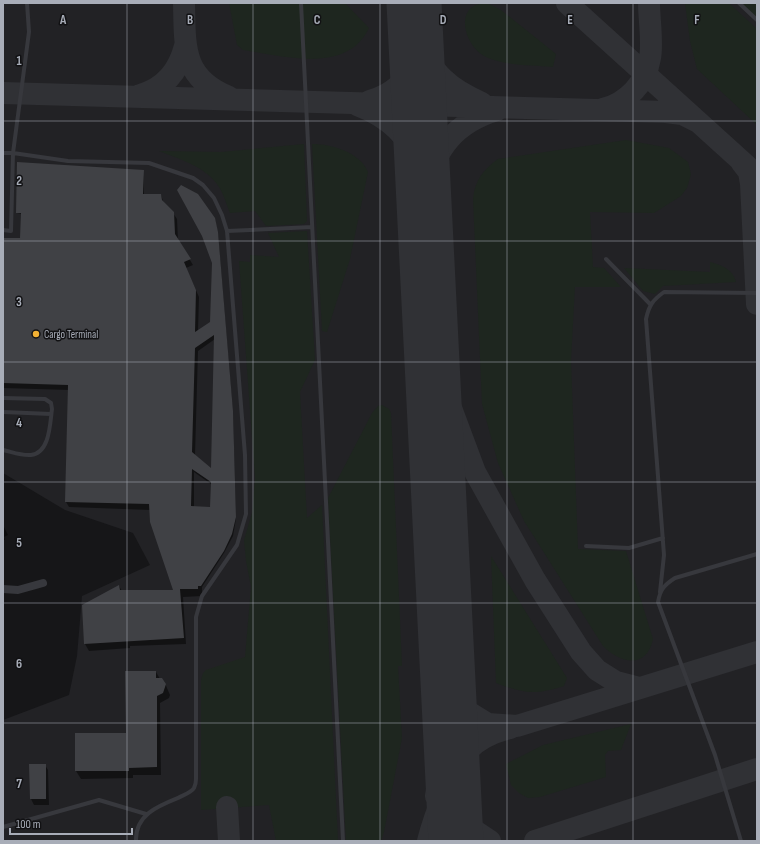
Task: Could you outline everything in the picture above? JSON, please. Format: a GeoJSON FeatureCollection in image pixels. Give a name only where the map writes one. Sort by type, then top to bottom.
{"type":"FeatureCollection","features":[{"type":"Feature","properties":{"kind":"street"},"geometry":{"type":"LineString","coordinates":[[3,589],[18,590],[43,583]]}},
{"type":"Feature","properties":{"kind":"lane"},"geometry":{"type":"LineString","coordinates":[[3,230],[11,231],[13,154],[29,32],[27,3]]}},
{"type":"Feature","properties":{"kind":"lane"},"geometry":{"type":"LineString","coordinates":[[301,3],[342,841]]}},
{"type":"Feature","properties":{"kind":"lane"},"geometry":{"type":"LineString","coordinates":[[739,3],[757,20]]}},
{"type":"Feature","properties":{"kind":"lane"},"geometry":{"type":"LineString","coordinates":[[3,153],[68,161],[149,163],[193,178],[203,185],[214,198],[222,215],[227,231],[245,455],[246,514],[237,545],[202,596],[196,617],[196,779],[194,788],[187,794],[163,804],[146,814],[138,824],[136,841]]}},
{"type":"Feature","properties":{"kind":"lane"},"geometry":{"type":"LineString","coordinates":[[227,231],[312,227]]}},
{"type":"Feature","properties":{"kind":"lane"},"geometry":{"type":"LineString","coordinates":[[606,259],[650,304]]}},
{"type":"Feature","properties":{"kind":"lane"},"geometry":{"type":"LineString","coordinates":[[741,841],[715,755],[660,612],[658,602],[664,556],[646,319],[650,304],[664,292],[757,293]]}},
{"type":"Feature","properties":{"kind":"lane"},"geometry":{"type":"LineString","coordinates":[[3,398],[45,399],[51,404],[51,414],[42,450],[31,455],[3,450]]}},
{"type":"Feature","properties":{"kind":"lane"},"geometry":{"type":"LineString","coordinates":[[3,412],[51,414]]}},
{"type":"Feature","properties":{"kind":"lane"},"geometry":{"type":"LineString","coordinates":[[586,546],[629,548],[663,538]]}},
{"type":"Feature","properties":{"kind":"lane"},"geometry":{"type":"LineString","coordinates":[[660,592],[666,584],[674,578],[757,554]]}},
{"type":"Feature","properties":{"kind":"lane"},"geometry":{"type":"LineString","coordinates":[[3,827],[99,800],[146,814]]}},
{"type":"Feature","properties":{"kind":"shaded area"},"geometry":{"type":"Polygon","coordinates":[[[3,3],[757,3],[757,841],[3,841],[3,720],[69,695],[77,656],[82,596],[150,565],[133,533],[65,510],[3,473],[3,3]]]}},
{"type":"Feature","properties":{"kind":"shaded area"},"geometry":{"type":"Polygon","coordinates":[[[229,3],[345,3],[369,28],[359,43],[346,52],[330,57],[312,59],[276,56],[243,50],[237,45],[229,3]]]}},
{"type":"Feature","properties":{"kind":"shaded area"},"geometry":{"type":"Polygon","coordinates":[[[487,3],[501,10],[556,54],[553,67],[519,65],[502,62],[493,60],[478,52],[467,35],[465,26],[466,17],[469,10],[476,5],[487,3]]]}},
{"type":"Feature","properties":{"kind":"shaded area"},"geometry":{"type":"Polygon","coordinates":[[[685,3],[729,3],[757,29],[757,125],[697,69],[690,41],[685,3]]]}},
{"type":"Feature","properties":{"kind":"shaded area"},"geometry":{"type":"Polygon","coordinates":[[[739,3],[757,3],[757,19],[739,3]]]}},
{"type":"Feature","properties":{"kind":"shaded area"},"geometry":{"type":"Polygon","coordinates":[[[626,140],[669,148],[688,162],[691,174],[687,188],[681,196],[654,213],[590,212],[593,267],[604,268],[621,287],[575,287],[571,361],[578,549],[626,551],[653,639],[650,649],[645,655],[639,659],[632,660],[625,660],[618,657],[603,646],[524,521],[498,463],[482,404],[473,199],[476,186],[484,171],[498,159],[626,140]]]}},
{"type":"Feature","properties":{"kind":"shaded area"},"geometry":{"type":"Polygon","coordinates":[[[304,144],[307,221],[304,224],[266,226],[255,211],[230,213],[221,190],[212,178],[191,164],[159,151],[221,152],[304,144]]]}},
{"type":"Feature","properties":{"kind":"shaded area"},"geometry":{"type":"Polygon","coordinates":[[[312,144],[320,144],[344,150],[352,154],[359,159],[368,172],[350,259],[327,332],[322,331],[312,144]]]}},
{"type":"Feature","properties":{"kind":"shaded area"},"geometry":{"type":"Polygon","coordinates":[[[307,231],[315,360],[300,392],[307,518],[322,505],[338,841],[276,841],[269,805],[201,810],[201,680],[203,673],[206,670],[245,657],[251,587],[244,540],[252,513],[255,478],[239,261],[250,262],[250,255],[279,257],[268,233],[307,231]]]}},
{"type":"Feature","properties":{"kind":"shaded area"},"geometry":{"type":"Polygon","coordinates":[[[710,262],[722,266],[729,271],[736,282],[663,286],[655,294],[643,291],[624,268],[710,272],[710,262]]]}},
{"type":"Feature","properties":{"kind":"shaded area"},"geometry":{"type":"Polygon","coordinates":[[[382,405],[389,409],[391,413],[402,666],[398,666],[402,738],[381,841],[346,841],[328,498],[372,413],[378,406],[382,405]]]}},
{"type":"Feature","properties":{"kind":"shaded area"},"geometry":{"type":"Polygon","coordinates":[[[491,556],[567,678],[564,686],[545,691],[530,692],[496,683],[491,556]]]}},
{"type":"Feature","properties":{"kind":"shaded area"},"geometry":{"type":"Polygon","coordinates":[[[631,724],[621,750],[608,751],[605,755],[606,777],[540,797],[528,798],[519,793],[511,785],[506,764],[543,745],[631,724]]]}},
{"type":"Feature","properties":{"kind":"building"},"geometry":{"type":"Polygon","coordinates":[[[17,162],[144,170],[143,194],[161,194],[162,200],[174,212],[175,234],[191,259],[184,262],[196,290],[195,332],[210,322],[212,263],[202,236],[177,190],[181,185],[198,194],[215,218],[218,232],[233,411],[236,517],[232,534],[224,551],[201,586],[198,586],[198,589],[180,589],[184,638],[84,644],[82,605],[119,585],[120,590],[173,590],[150,522],[149,504],[65,502],[68,385],[3,383],[3,238],[20,238],[21,213],[16,213],[17,162]],[[214,335],[195,348],[192,452],[211,468],[214,335]],[[192,469],[191,506],[210,507],[211,482],[192,469]]]}},
{"type":"Feature","properties":{"kind":"building"},"geometry":{"type":"Polygon","coordinates":[[[125,671],[156,671],[156,678],[162,678],[166,684],[163,693],[157,696],[157,767],[129,768],[129,771],[75,771],[75,733],[126,733],[125,671]]]}},
{"type":"Feature","properties":{"kind":"building"},"geometry":{"type":"Polygon","coordinates":[[[29,764],[46,764],[46,799],[30,799],[29,764]]]}},
{"type":"Feature","properties":{"kind":"taxiway"},"geometry":{"type":"LineString","coordinates":[[184,3],[186,47],[194,71],[202,80],[214,89],[229,97]]}},
{"type":"Feature","properties":{"kind":"taxiway"},"geometry":{"type":"LineString","coordinates":[[567,3],[757,175]]}},
{"type":"Feature","properties":{"kind":"taxiway"},"geometry":{"type":"LineString","coordinates":[[603,109],[620,102],[634,91],[640,84],[648,67],[651,52],[649,3]]}},
{"type":"Feature","properties":{"kind":"taxiway"},"geometry":{"type":"LineString","coordinates":[[416,41],[429,62],[443,79],[460,92],[482,103]]}},
{"type":"Feature","properties":{"kind":"taxiway"},"geometry":{"type":"LineString","coordinates":[[370,101],[377,99],[391,91],[409,75],[415,60],[416,41]]}},
{"type":"Feature","properties":{"kind":"taxiway"},"geometry":{"type":"LineString","coordinates":[[140,95],[157,88],[170,77],[179,63],[185,46]]}},
{"type":"Feature","properties":{"kind":"taxiway"},"geometry":{"type":"LineString","coordinates":[[3,93],[666,112],[682,114],[698,122]]}},
{"type":"Feature","properties":{"kind":"taxiway"},"geometry":{"type":"LineString","coordinates":[[357,105],[387,121],[403,136],[416,155],[420,166],[424,190]]}},
{"type":"Feature","properties":{"kind":"taxiway"},"geometry":{"type":"LineString","coordinates":[[424,189],[435,161],[441,149],[449,139],[469,122],[482,115],[497,110]]}},
{"type":"Feature","properties":{"kind":"taxiway"},"geometry":{"type":"LineString","coordinates":[[742,163],[749,172],[751,184],[757,304]]}},
{"type":"Feature","properties":{"kind":"taxiway"},"geometry":{"type":"LineString","coordinates":[[432,357],[475,472],[535,580],[581,652],[597,670],[616,682],[639,688]]}},
{"type":"Feature","properties":{"kind":"taxiway"},"geometry":{"type":"LineString","coordinates":[[448,682],[462,708],[488,724],[517,726],[757,652]]}},
{"type":"Feature","properties":{"kind":"taxiway"},"geometry":{"type":"LineString","coordinates":[[436,796],[445,735],[448,682]]}},
{"type":"Feature","properties":{"kind":"taxiway"},"geometry":{"type":"LineString","coordinates":[[428,841],[444,794],[461,759],[472,746],[482,739],[498,731],[510,728]]}},
{"type":"Feature","properties":{"kind":"taxiway"},"geometry":{"type":"LineString","coordinates":[[535,841],[757,769]]}},
{"type":"Feature","properties":{"kind":"taxiway"},"geometry":{"type":"LineString","coordinates":[[454,804],[469,827],[490,841]]}},
{"type":"Feature","properties":{"kind":"taxiway"},"geometry":{"type":"LineString","coordinates":[[227,807],[229,841]]}},
{"type":"Feature","properties":{"kind":"taxiway"},"geometry":{"type":"LineString","coordinates":[[454,841],[456,836]]}},
{"type":"Feature","properties":{"kind":"runway"},"geometry":{"type":"LineString","coordinates":[[414,3],[456,841]]}},
{"type":"Feature","properties":{"kind":"place","name":"Cargo Terminal"},"geometry":{"type":"Point","coordinates":[36,334]}}]}
